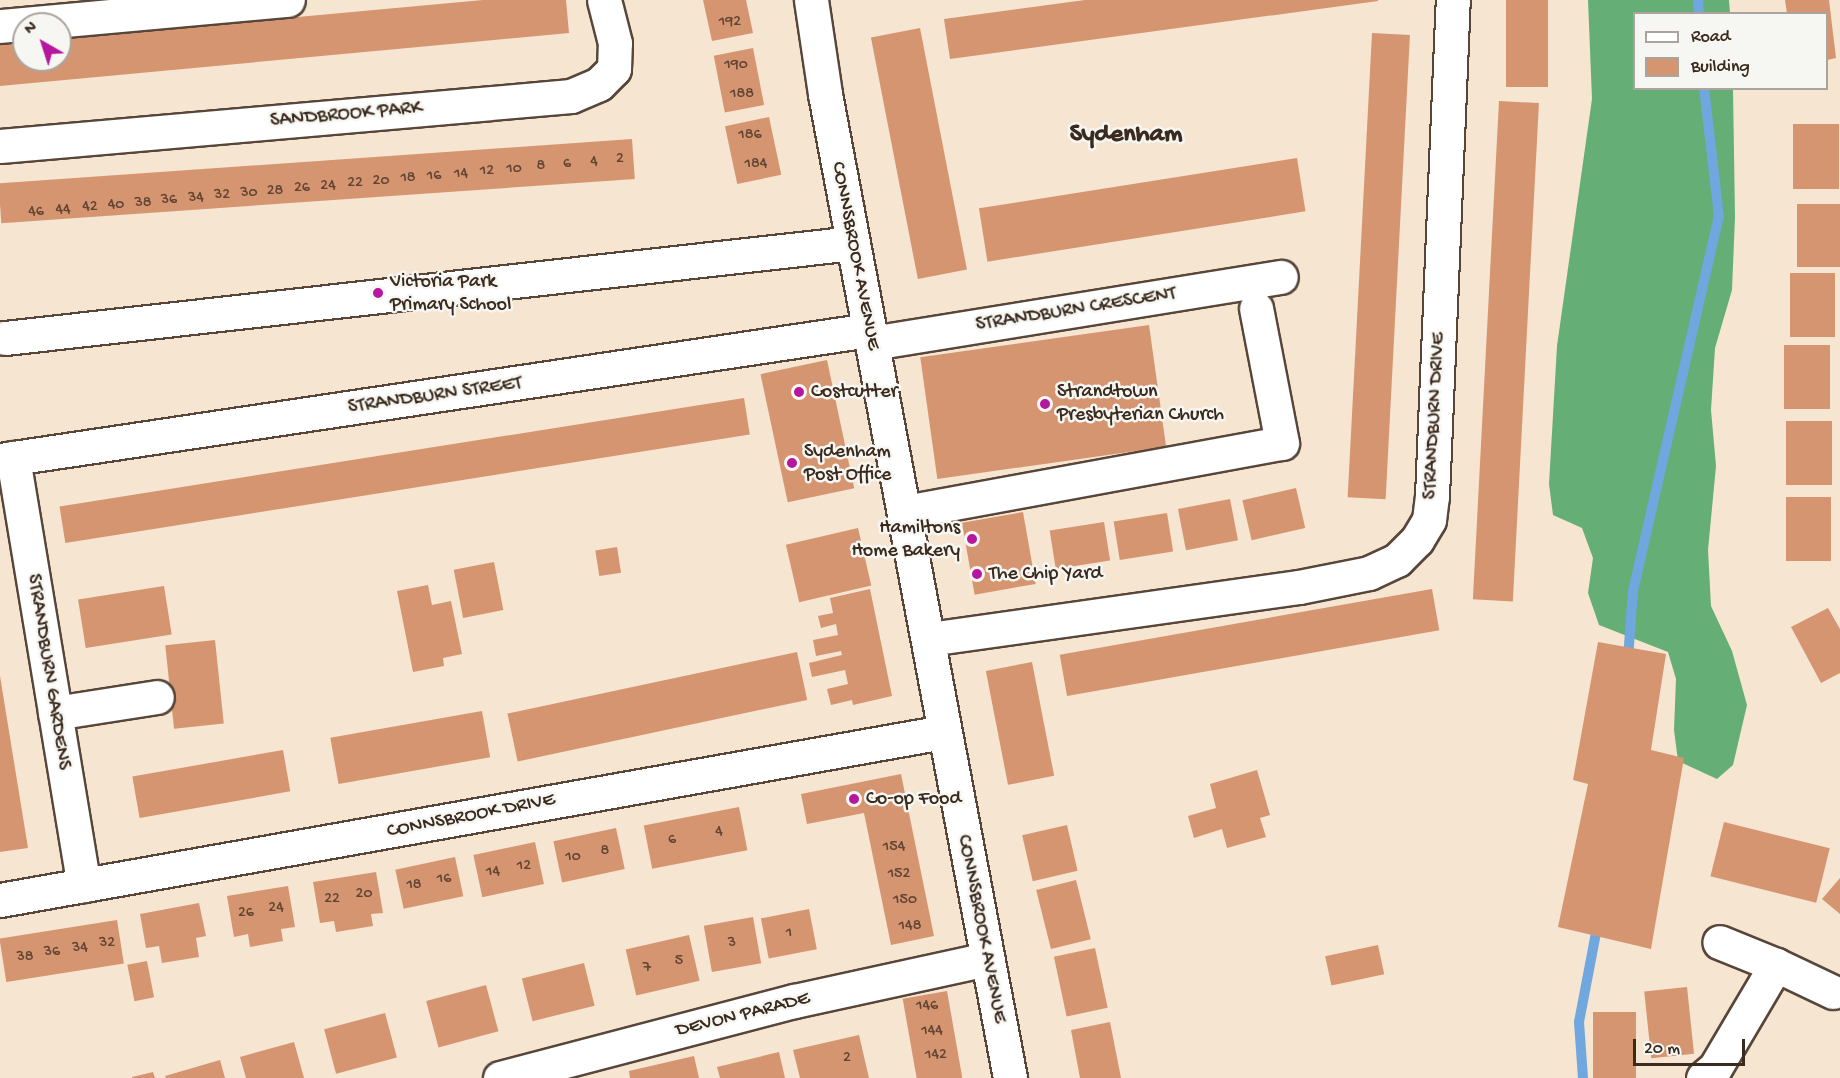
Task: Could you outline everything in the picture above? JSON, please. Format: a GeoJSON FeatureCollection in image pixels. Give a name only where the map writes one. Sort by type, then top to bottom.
{"type":"FeatureCollection","features":[{"type":"Feature","properties":{"kind":"street"},"geometry":{"type":"LineString","coordinates":[[0,11],[117,0]]}},
{"type":"Feature","properties":{"kind":"street"},"geometry":{"type":"LineString","coordinates":[[0,26],[288,0]]}},
{"type":"Feature","properties":{"kind":"street","name":"SANDBROOK PARK"},"geometry":{"type":"LineString","coordinates":[[0,146],[571,96],[599,84],[614,69],[615,43],[604,0]]}},
{"type":"Feature","properties":{"kind":"street","name":"CONNSBROOK AVENUE"},"geometry":{"type":"LineString","coordinates":[[811,0],[853,243],[929,639],[943,732],[1010,1078]]}},
{"type":"Feature","properties":{"kind":"street","name":"STRANDBURN DRIVE"},"geometry":{"type":"LineString","coordinates":[[929,639],[1357,576],[1397,560],[1417,540],[1429,520],[1432,496],[1453,0]]}},
{"type":"Feature","properties":{"kind":"street"},"geometry":{"type":"LineString","coordinates":[[2,342],[853,243]]}},
{"type":"Feature","properties":{"kind":"street","name":"STRANDBURN CRESCENT"},"geometry":{"type":"LineString","coordinates":[[871,336],[1281,277]]}},
{"type":"Feature","properties":{"kind":"street"},"geometry":{"type":"LineString","coordinates":[[905,512],[1282,443],[1256,308]]}},
{"type":"Feature","properties":{"kind":"street","name":"STRANDBURN STREET"},"geometry":{"type":"LineString","coordinates":[[6,459],[871,336]]}},
{"type":"Feature","properties":{"kind":"street","name":"STRANDBURN GARDENS"},"geometry":{"type":"LineString","coordinates":[[6,459],[55,713],[84,885]]}},
{"type":"Feature","properties":{"kind":"street"},"geometry":{"type":"LineString","coordinates":[[55,713],[157,697]]}},
{"type":"Feature","properties":{"kind":"street","name":"CONNSBROOK DRIVE"},"geometry":{"type":"LineString","coordinates":[[0,900],[943,732]]}},
{"type":"Feature","properties":{"kind":"street"},"geometry":{"type":"LineString","coordinates":[[1719,942],[1776,965],[1833,992]]}},
{"type":"Feature","properties":{"kind":"street","name":"DEVON PARADE"},"geometry":{"type":"LineString","coordinates":[[500,1078],[592,1066],[794,1001],[987,959]]}},
{"type":"Feature","properties":{"kind":"street"},"geometry":{"type":"LineString","coordinates":[[1703,1078],[1715,1068],[1776,965]]}},
{"type":"Feature","properties":{"kind":"green space"},"geometry":{"type":"Polygon","coordinates":[[[1588,0],[1729,0],[1730,12],[1633,12],[1633,90],[1733,90],[1735,217],[1732,290],[1715,348],[1711,410],[1716,466],[1708,550],[1711,606],[1732,651],[1747,705],[1733,765],[1717,779],[1678,761],[1674,730],[1676,679],[1668,652],[1599,625],[1588,593],[1593,558],[1582,528],[1553,515],[1549,484],[1557,346],[1592,99],[1588,0]]]}},
{"type":"Feature","properties":{"kind":"building"},"geometry":{"type":"Polygon","coordinates":[[[483,0],[566,0],[569,33],[0,86],[0,45],[12,44],[12,72],[72,72],[72,38],[483,0]]]}},
{"type":"Feature","properties":{"kind":"building"},"geometry":{"type":"Polygon","coordinates":[[[703,0],[746,0],[753,33],[712,41],[703,0]]]}},
{"type":"Feature","properties":{"kind":"building"},"geometry":{"type":"Polygon","coordinates":[[[1085,0],[1378,1],[950,59],[944,19],[1085,0]]]}},
{"type":"Feature","properties":{"kind":"building"},"geometry":{"type":"Polygon","coordinates":[[[1506,0],[1548,0],[1548,87],[1506,87],[1506,0]]]}},
{"type":"Feature","properties":{"kind":"building"},"geometry":{"type":"Polygon","coordinates":[[[1785,0],[1829,0],[1836,58],[1828,60],[1828,12],[1787,12],[1785,0]]]}},
{"type":"Feature","properties":{"kind":"building"},"geometry":{"type":"Polygon","coordinates":[[[920,28],[967,269],[918,279],[871,38],[920,28]]]}},
{"type":"Feature","properties":{"kind":"building"},"geometry":{"type":"Polygon","coordinates":[[[1372,33],[1410,35],[1386,499],[1348,497],[1372,33]]]}},
{"type":"Feature","properties":{"kind":"building"},"geometry":{"type":"Polygon","coordinates":[[[753,48],[764,105],[725,113],[714,56],[753,48]]]}},
{"type":"Feature","properties":{"kind":"building"},"geometry":{"type":"Polygon","coordinates":[[[1499,101],[1539,103],[1513,601],[1473,599],[1499,101]]]}},
{"type":"Feature","properties":{"kind":"building"},"geometry":{"type":"Polygon","coordinates":[[[769,117],[781,175],[737,184],[725,126],[769,117]]]}},
{"type":"Feature","properties":{"kind":"building"},"geometry":{"type":"Polygon","coordinates":[[[1793,124],[1839,124],[1839,189],[1793,189],[1793,124]]]}},
{"type":"Feature","properties":{"kind":"building"},"geometry":{"type":"Polygon","coordinates":[[[632,139],[635,179],[1,223],[0,183],[632,139]]]}},
{"type":"Feature","properties":{"kind":"building"},"geometry":{"type":"Polygon","coordinates":[[[1297,158],[1305,211],[987,262],[979,208],[1297,158]]]}},
{"type":"Feature","properties":{"kind":"building"},"geometry":{"type":"Polygon","coordinates":[[[1797,204],[1840,204],[1840,267],[1797,267],[1797,204]]]}},
{"type":"Feature","properties":{"kind":"building"},"geometry":{"type":"Polygon","coordinates":[[[1790,273],[1835,273],[1835,337],[1790,337],[1790,273]]]}},
{"type":"Feature","properties":{"kind":"building","name":"Strandtown Presbyterian Church"},"geometry":{"type":"Polygon","coordinates":[[[1149,325],[1166,447],[937,479],[920,357],[1149,325]]]}},
{"type":"Feature","properties":{"kind":"building"},"geometry":{"type":"Polygon","coordinates":[[[1784,345],[1830,345],[1830,409],[1784,409],[1784,345]]]}},
{"type":"Feature","properties":{"kind":"building"},"geometry":{"type":"Polygon","coordinates":[[[827,360],[854,488],[788,502],[760,374],[827,360]]]}},
{"type":"Feature","properties":{"kind":"building"},"geometry":{"type":"Polygon","coordinates":[[[744,398],[750,435],[65,543],[60,506],[744,398]]]}},
{"type":"Feature","properties":{"kind":"building"},"geometry":{"type":"Polygon","coordinates":[[[1786,421],[1832,421],[1832,485],[1786,485],[1786,421]]]}},
{"type":"Feature","properties":{"kind":"building"},"geometry":{"type":"Polygon","coordinates":[[[1296,488],[1305,528],[1252,540],[1242,500],[1296,488]]]}},
{"type":"Feature","properties":{"kind":"building"},"geometry":{"type":"Polygon","coordinates":[[[1786,497],[1831,497],[1831,561],[1786,561],[1786,497]]]}},
{"type":"Feature","properties":{"kind":"building"},"geometry":{"type":"Polygon","coordinates":[[[1230,499],[1238,540],[1186,550],[1178,509],[1230,499]]]}},
{"type":"Feature","properties":{"kind":"building"},"geometry":{"type":"Polygon","coordinates":[[[1023,512],[1036,584],[975,595],[962,523],[1023,512]]]}},
{"type":"Feature","properties":{"kind":"building"},"geometry":{"type":"Polygon","coordinates":[[[1167,513],[1173,552],[1120,560],[1114,521],[1167,513]]]}},
{"type":"Feature","properties":{"kind":"building"},"geometry":{"type":"Polygon","coordinates":[[[1104,522],[1110,561],[1056,569],[1050,531],[1104,522]]]}},
{"type":"Feature","properties":{"kind":"building"},"geometry":{"type":"Polygon","coordinates":[[[858,528],[871,585],[799,602],[786,545],[858,528]]]}},
{"type":"Feature","properties":{"kind":"building"},"geometry":{"type":"Polygon","coordinates":[[[617,547],[621,573],[599,576],[595,550],[617,547]]]}},
{"type":"Feature","properties":{"kind":"building"},"geometry":{"type":"Polygon","coordinates":[[[494,562],[503,610],[463,618],[454,570],[494,562]]]}},
{"type":"Feature","properties":{"kind":"building"},"geometry":{"type":"Polygon","coordinates":[[[428,585],[432,605],[451,601],[462,654],[443,658],[444,666],[413,672],[397,591],[428,585]]]}},
{"type":"Feature","properties":{"kind":"building"},"geometry":{"type":"Polygon","coordinates":[[[164,586],[172,634],[86,648],[78,600],[164,586]]]}},
{"type":"Feature","properties":{"kind":"building"},"geometry":{"type":"Polygon","coordinates":[[[870,589],[892,696],[853,705],[852,700],[831,705],[827,689],[848,684],[845,670],[812,677],[809,663],[842,655],[841,651],[816,656],[813,640],[838,635],[836,624],[821,628],[818,616],[833,613],[830,598],[870,589]]]}},
{"type":"Feature","properties":{"kind":"building"},"geometry":{"type":"Polygon","coordinates":[[[1432,589],[1439,630],[1067,696],[1060,655],[1432,589]]]}},
{"type":"Feature","properties":{"kind":"building"},"geometry":{"type":"Polygon","coordinates":[[[1828,608],[1840,629],[1840,673],[1821,683],[1791,627],[1828,608]]]}},
{"type":"Feature","properties":{"kind":"building"},"geometry":{"type":"Polygon","coordinates":[[[215,640],[224,724],[174,729],[165,645],[215,640]]]}},
{"type":"Feature","properties":{"kind":"building"},"geometry":{"type":"Polygon","coordinates":[[[1598,642],[1666,654],[1651,750],[1684,758],[1651,949],[1558,927],[1588,784],[1573,780],[1598,642]]]}},
{"type":"Feature","properties":{"kind":"building"},"geometry":{"type":"Polygon","coordinates":[[[797,652],[807,700],[518,761],[507,714],[797,652]]]}},
{"type":"Feature","properties":{"kind":"building"},"geometry":{"type":"Polygon","coordinates":[[[1032,662],[1054,776],[1008,785],[986,671],[1032,662]]]}},
{"type":"Feature","properties":{"kind":"building"},"geometry":{"type":"Polygon","coordinates":[[[0,676],[28,848],[0,852],[0,676]]]}},
{"type":"Feature","properties":{"kind":"building"},"geometry":{"type":"Polygon","coordinates":[[[482,711],[490,757],[339,784],[330,738],[482,711]]]}},
{"type":"Feature","properties":{"kind":"building"},"geometry":{"type":"Polygon","coordinates":[[[283,750],[290,791],[140,818],[132,777],[283,750]]]}},
{"type":"Feature","properties":{"kind":"building"},"geometry":{"type":"Polygon","coordinates":[[[1257,770],[1270,815],[1260,818],[1266,837],[1227,848],[1222,829],[1194,838],[1188,816],[1216,808],[1210,784],[1257,770]]]}},
{"type":"Feature","properties":{"kind":"building"},"geometry":{"type":"Polygon","coordinates":[[[901,774],[934,936],[891,945],[864,813],[807,824],[801,794],[901,774]]]}},
{"type":"Feature","properties":{"kind":"building"},"geometry":{"type":"Polygon","coordinates":[[[739,807],[747,850],[652,869],[644,826],[739,807]]]}},
{"type":"Feature","properties":{"kind":"building"},"geometry":{"type":"Polygon","coordinates":[[[1724,822],[1830,848],[1816,903],[1710,876],[1724,822]]]}},
{"type":"Feature","properties":{"kind":"building"},"geometry":{"type":"Polygon","coordinates":[[[1067,825],[1078,871],[1033,881],[1022,835],[1067,825]]]}},
{"type":"Feature","properties":{"kind":"building"},"geometry":{"type":"Polygon","coordinates":[[[616,828],[625,869],[562,882],[553,841],[616,828]]]}},
{"type":"Feature","properties":{"kind":"building"},"geometry":{"type":"Polygon","coordinates":[[[535,842],[544,884],[482,897],[473,855],[535,842]]]}},
{"type":"Feature","properties":{"kind":"building"},"geometry":{"type":"Polygon","coordinates":[[[455,857],[463,896],[404,909],[395,870],[455,857]]]}},
{"type":"Feature","properties":{"kind":"building"},"geometry":{"type":"Polygon","coordinates":[[[376,872],[383,913],[371,914],[373,926],[336,932],[334,921],[320,923],[313,882],[376,872]]]}},
{"type":"Feature","properties":{"kind":"building"},"geometry":{"type":"Polygon","coordinates":[[[1840,878],[1840,914],[1822,899],[1840,878]]]}},
{"type":"Feature","properties":{"kind":"building"},"geometry":{"type":"Polygon","coordinates":[[[1076,880],[1091,939],[1051,949],[1036,890],[1076,880]]]}},
{"type":"Feature","properties":{"kind":"building"},"geometry":{"type":"Polygon","coordinates":[[[288,886],[295,927],[281,929],[283,941],[250,947],[248,934],[234,937],[227,896],[288,886]]]}},
{"type":"Feature","properties":{"kind":"building"},"geometry":{"type":"Polygon","coordinates":[[[199,903],[206,936],[196,938],[199,957],[162,963],[159,946],[146,948],[140,914],[199,903]]]}},
{"type":"Feature","properties":{"kind":"building"},"geometry":{"type":"Polygon","coordinates":[[[809,909],[817,949],[769,959],[761,918],[809,909]]]}},
{"type":"Feature","properties":{"kind":"building"},"geometry":{"type":"Polygon","coordinates":[[[753,917],[761,963],[712,972],[704,926],[753,917]]]}},
{"type":"Feature","properties":{"kind":"building"},"geometry":{"type":"Polygon","coordinates":[[[117,920],[124,963],[6,982],[0,939],[117,920]]]}},
{"type":"Feature","properties":{"kind":"building"},"geometry":{"type":"Polygon","coordinates":[[[689,935],[700,981],[636,995],[626,950],[689,935]]]}},
{"type":"Feature","properties":{"kind":"building"},"geometry":{"type":"Polygon","coordinates":[[[1378,945],[1384,974],[1331,986],[1325,956],[1378,945]]]}},
{"type":"Feature","properties":{"kind":"building"},"geometry":{"type":"Polygon","coordinates":[[[1095,948],[1108,1008],[1067,1016],[1054,957],[1095,948]]]}},
{"type":"Feature","properties":{"kind":"building"},"geometry":{"type":"Polygon","coordinates":[[[147,961],[154,997],[134,1001],[127,965],[147,961]]]}},
{"type":"Feature","properties":{"kind":"building"},"geometry":{"type":"Polygon","coordinates":[[[584,963],[595,1006],[533,1021],[522,978],[584,963]]]}},
{"type":"Feature","properties":{"kind":"building"},"geometry":{"type":"Polygon","coordinates":[[[486,985],[498,1031],[439,1047],[426,1001],[486,985]]]}},
{"type":"Feature","properties":{"kind":"building"},"geometry":{"type":"Polygon","coordinates":[[[1687,987],[1694,1054],[1651,1058],[1644,991],[1687,987]]]}},
{"type":"Feature","properties":{"kind":"building"},"geometry":{"type":"Polygon","coordinates":[[[947,991],[962,1078],[917,1078],[903,999],[947,991]]]}},
{"type":"Feature","properties":{"kind":"building"},"geometry":{"type":"Polygon","coordinates":[[[1593,1012],[1636,1012],[1636,1078],[1593,1078],[1593,1012]]]}},
{"type":"Feature","properties":{"kind":"building"},"geometry":{"type":"Polygon","coordinates":[[[385,1013],[397,1057],[336,1074],[324,1029],[385,1013]]]}},
{"type":"Feature","properties":{"kind":"building"},"geometry":{"type":"Polygon","coordinates":[[[1110,1022],[1121,1078],[1080,1078],[1071,1030],[1110,1022]]]}},
{"type":"Feature","properties":{"kind":"building"},"geometry":{"type":"Polygon","coordinates":[[[859,1035],[869,1078],[800,1078],[793,1050],[859,1035]]]}},
{"type":"Feature","properties":{"kind":"building"},"geometry":{"type":"Polygon","coordinates":[[[294,1042],[304,1078],[246,1078],[240,1057],[294,1042]]]}},
{"type":"Feature","properties":{"kind":"building"},"geometry":{"type":"Polygon","coordinates":[[[779,1052],[785,1078],[720,1078],[717,1067],[779,1052]]]}},
{"type":"Feature","properties":{"kind":"building"},"geometry":{"type":"Polygon","coordinates":[[[694,1056],[699,1078],[630,1078],[629,1071],[694,1056]]]}},
{"type":"Feature","properties":{"kind":"building"},"geometry":{"type":"Polygon","coordinates":[[[220,1060],[225,1078],[166,1078],[165,1076],[220,1060]]]}},
{"type":"Feature","properties":{"kind":"building"},"geometry":{"type":"Polygon","coordinates":[[[153,1072],[155,1078],[132,1078],[132,1077],[153,1072]]]}},
{"type":"Feature","properties":{"kind":"waterway"},"geometry":{"type":"LineString","coordinates":[[1698,0],[1699,12]]}},
{"type":"Feature","properties":{"kind":"waterway"},"geometry":{"type":"LineString","coordinates":[[1628,659],[1633,591],[1719,217],[1704,90]]}},
{"type":"Feature","properties":{"kind":"waterway"},"geometry":{"type":"LineString","coordinates":[[1583,1078],[1579,1022],[1598,922]]}},
{"type":"Feature","properties":{"kind":"place","name":"Victoria Park Primary School"},"geometry":{"type":"Point","coordinates":[378,293]}},
{"type":"Feature","properties":{"kind":"place","name":"Costcutter"},"geometry":{"type":"Point","coordinates":[799,392]}},
{"type":"Feature","properties":{"kind":"place","name":"Strandtown Presbyterian Church"},"geometry":{"type":"Point","coordinates":[1045,404]}},
{"type":"Feature","properties":{"kind":"place","name":"Sydenham Post Office"},"geometry":{"type":"Point","coordinates":[792,463]}},
{"type":"Feature","properties":{"kind":"place","name":"Hamiltons Home Bakery"},"geometry":{"type":"Point","coordinates":[972,539]}},
{"type":"Feature","properties":{"kind":"place","name":"The Chip Yard"},"geometry":{"type":"Point","coordinates":[977,574]}},
{"type":"Feature","properties":{"kind":"place","name":"Co-op Food"},"geometry":{"type":"Point","coordinates":[854,799]}},
{"type":"Feature","properties":{"kind":"district","name":"Sydenham"},"geometry":{"type":"Point","coordinates":[1126,136]}}]}
